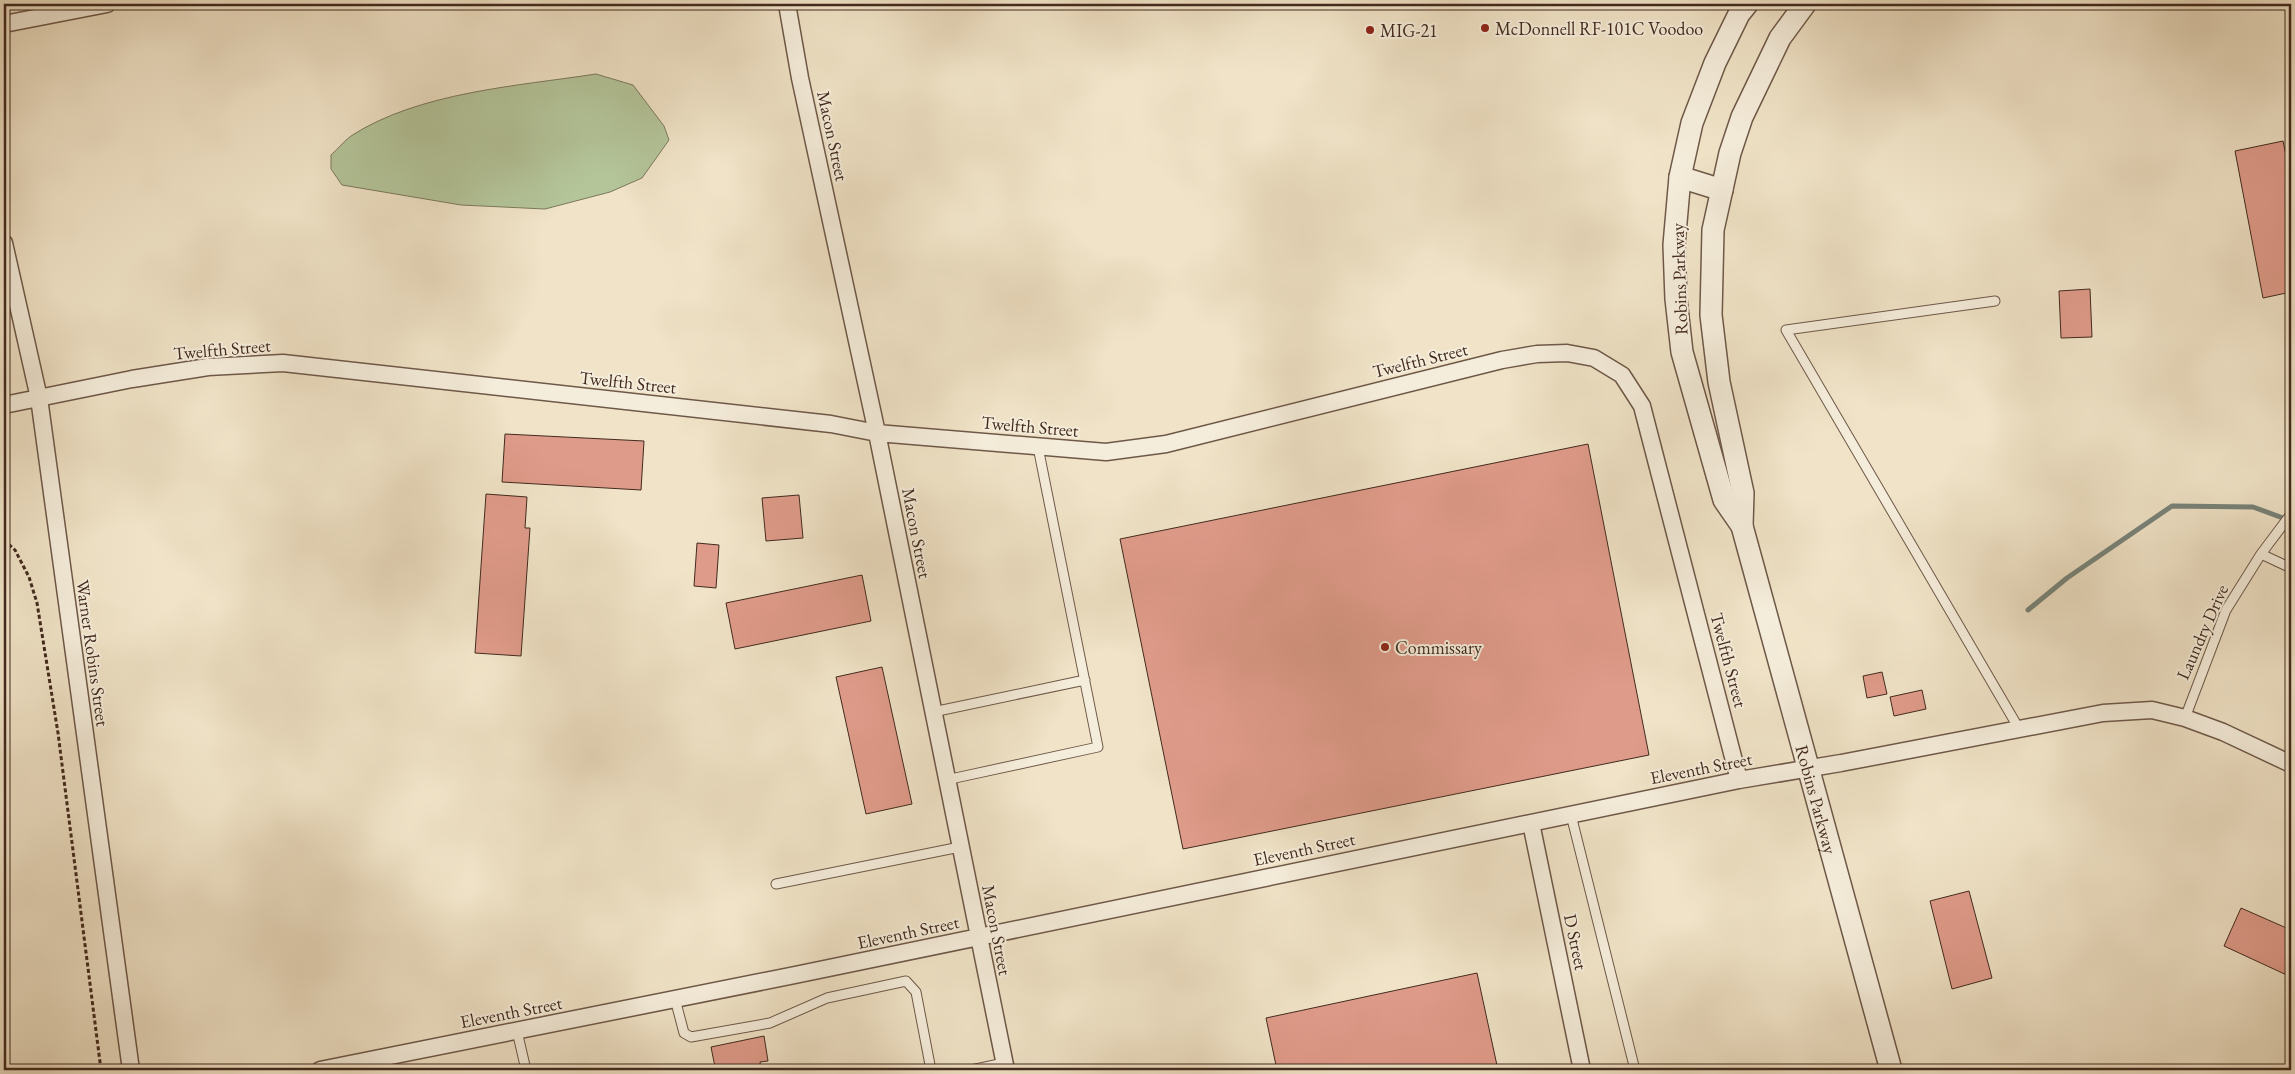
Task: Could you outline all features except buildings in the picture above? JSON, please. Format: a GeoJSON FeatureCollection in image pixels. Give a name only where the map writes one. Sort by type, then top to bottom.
{"type":"FeatureCollection","features":[{"type":"Feature","properties":{"kind":"street"},"geometry":{"type":"LineString","coordinates":[[4,24],[107,4]]}},
{"type":"Feature","properties":{"kind":"street","name":"Macon Street"},"geometry":{"type":"LineString","coordinates":[[787,4],[800,78],[877,433],[1005,1067]]}},
{"type":"Feature","properties":{"kind":"street","name":"Robins Parkway"},"geometry":{"type":"LineString","coordinates":[[1742,526],[1724,500],[1682,352],[1674,245],[1680,177],[1692,123],[1715,63],[1739,14],[1747,4]]}},
{"type":"Feature","properties":{"kind":"street","name":"Robins Parkway"},"geometry":{"type":"LineString","coordinates":[[1805,4],[1780,38],[1753,93],[1730,153],[1713,230],[1712,315],[1719,382],[1743,493],[1742,526],[1891,1070]]}},
{"type":"Feature","properties":{"kind":"street"},"geometry":{"type":"LineString","coordinates":[[1680,177],[1722,190]]}},
{"type":"Feature","properties":{"kind":"street","name":"Warner Robins Street"},"geometry":{"type":"LineString","coordinates":[[4,243],[39,398],[131,1070]]}},
{"type":"Feature","properties":{"kind":"street"},"geometry":{"type":"LineString","coordinates":[[1680,335],[1714,335]]}},
{"type":"Feature","properties":{"kind":"street","name":"Twelfth Street"},"geometry":{"type":"LineString","coordinates":[[4,405],[132,379],[208,367],[283,363],[831,424],[877,433],[1106,452],[1166,444],[1502,360],[1537,354],[1567,353],[1594,358],[1622,376],[1642,406],[1739,780]]}},
{"type":"Feature","properties":{"kind":"street","name":"Eleventh Street"},"geometry":{"type":"LineString","coordinates":[[320,1070],[675,1000],[1739,780],[2018,727],[2103,713],[2152,710],[2185,718],[2223,732],[2291,764]]}},
{"type":"Feature","properties":{"kind":"street","name":"D Street"},"geometry":{"type":"LineString","coordinates":[[1531,823],[1582,1070]]}},
{"type":"Feature","properties":{"kind":"lane"},"geometry":{"type":"LineString","coordinates":[[1995,301],[1786,330],[2018,727]]}},
{"type":"Feature","properties":{"kind":"lane"},"geometry":{"type":"LineString","coordinates":[[946,780],[1098,747],[1038,447]]}},
{"type":"Feature","properties":{"kind":"lane","name":"Laundry Drive"},"geometry":{"type":"LineString","coordinates":[[2185,718],[2206,658],[2226,610],[2260,554],[2291,514]]}},
{"type":"Feature","properties":{"kind":"lane"},"geometry":{"type":"LineString","coordinates":[[2260,554],[2291,568]]}},
{"type":"Feature","properties":{"kind":"lane"},"geometry":{"type":"LineString","coordinates":[[932,712],[1085,680]]}},
{"type":"Feature","properties":{"kind":"lane"},"geometry":{"type":"LineString","coordinates":[[1571,815],[1635,1070]]}},
{"type":"Feature","properties":{"kind":"lane"},"geometry":{"type":"LineString","coordinates":[[776,884],[960,847]]}},
{"type":"Feature","properties":{"kind":"lane"},"geometry":{"type":"LineString","coordinates":[[675,1000],[684,1033],[692,1037],[770,1023],[827,998],[906,982],[916,992],[931,1070]]}},
{"type":"Feature","properties":{"kind":"lane"},"geometry":{"type":"LineString","coordinates":[[517,1031],[526,1070]]}},
{"type":"Feature","properties":{"kind":"lane"},"geometry":{"type":"LineString","coordinates":[[971,1070],[1005,1067]]}},
{"type":"Feature","properties":{"kind":"path"},"geometry":{"type":"LineString","coordinates":[[4,540],[15,550],[29,577],[37,603],[58,733],[101,1070]]}},
{"type":"Feature","properties":{"kind":"green space"},"geometry":{"type":"Polygon","coordinates":[[[596,74],[633,85],[664,126],[669,140],[642,178],[610,192],[545,209],[461,205],[342,185],[331,169],[331,155],[348,138],[378,121],[407,109],[438,100],[502,87],[596,74]]]}},
{"type":"Feature","properties":{"kind":"waterway"},"geometry":{"type":"LineString","coordinates":[[2028,610],[2067,578],[2172,506],[2253,507],[2291,521]]}},
{"type":"Feature","properties":{"kind":"place","name":"McDonnell RF-101C Voodoo"},"geometry":{"type":"Point","coordinates":[1485,28]}},
{"type":"Feature","properties":{"kind":"place","name":"MIG-21"},"geometry":{"type":"Point","coordinates":[1370,30]}},
{"type":"Feature","properties":{"kind":"place","name":"Commissary"},"geometry":{"type":"Point","coordinates":[1385,647]}}]}
